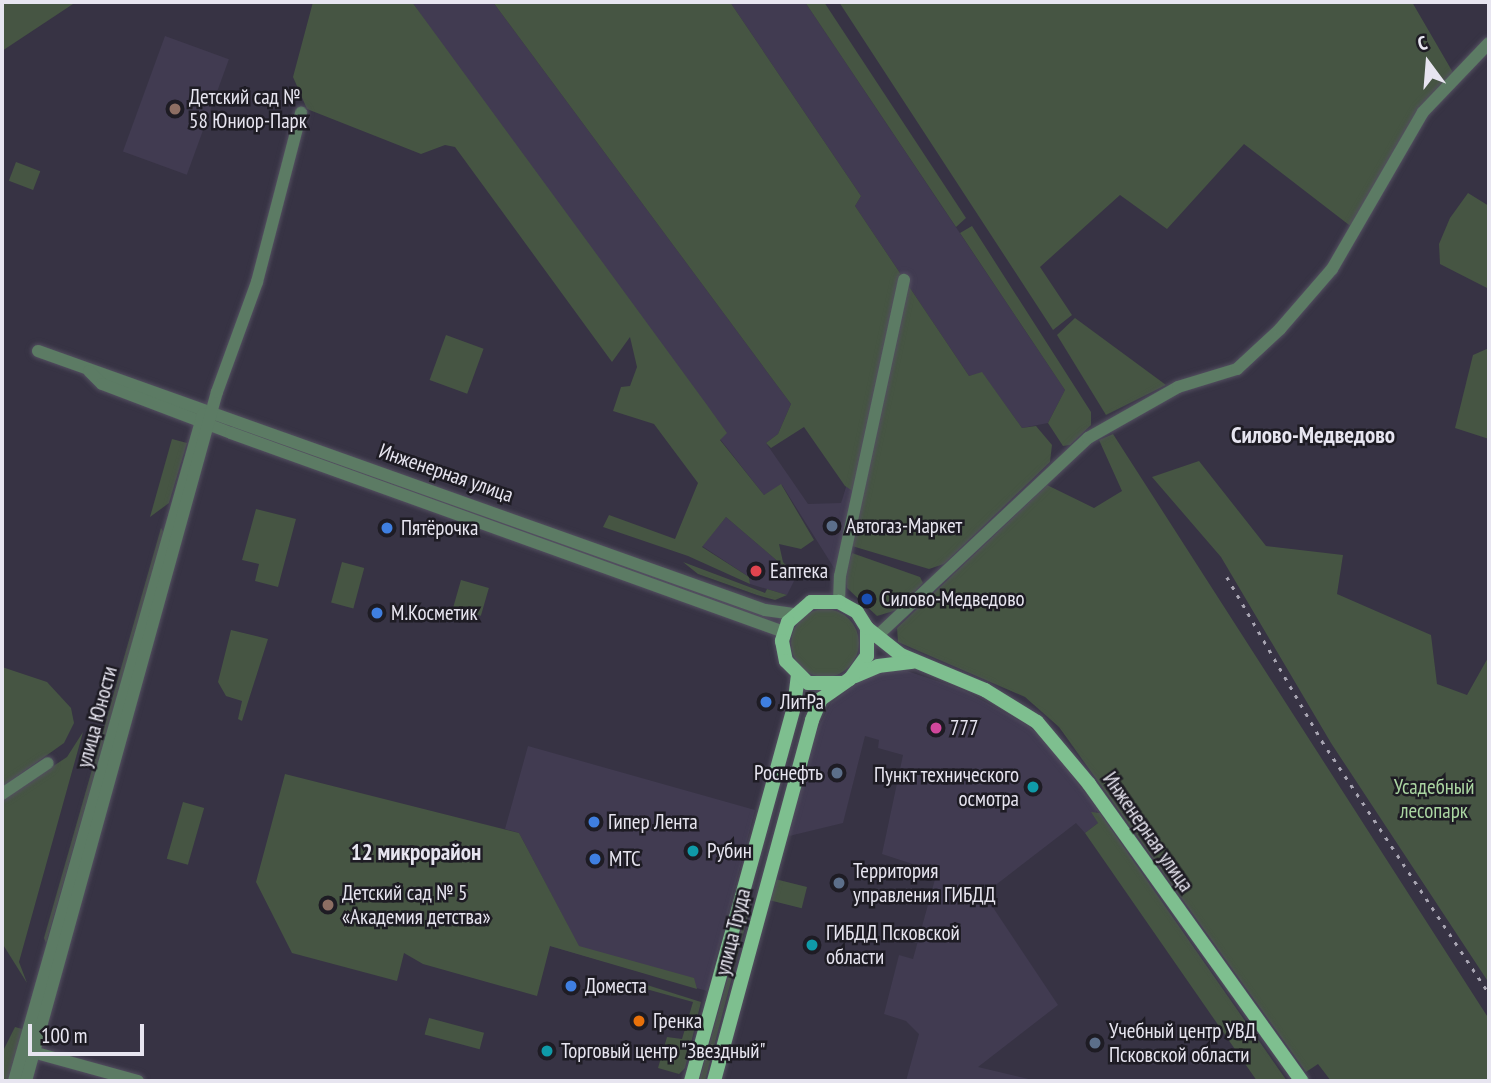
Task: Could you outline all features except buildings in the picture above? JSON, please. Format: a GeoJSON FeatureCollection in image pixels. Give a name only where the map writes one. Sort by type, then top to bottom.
{"type":"FeatureCollection","features":[{"type":"Feature","properties":{"kind":"main road","name":"Инженерная улица"},"geometry":{"type":"LineString","coordinates":[[839,601],[857,612],[871,632],[914,662],[1014,705],[1056,742],[1302,1081]]}},
{"type":"Feature","properties":{"kind":"main road"},"geometry":{"type":"LineString","coordinates":[[798,676],[783,651],[784,632],[794,614],[811,602],[839,601]]}},
{"type":"Feature","properties":{"kind":"main road"},"geometry":{"type":"LineString","coordinates":[[847,681],[867,656],[871,632]]}},
{"type":"Feature","properties":{"kind":"main road","name":"Инженерная улица"},"geometry":{"type":"LineString","coordinates":[[798,676],[820,686],[847,681],[878,666],[914,662]]}},
{"type":"Feature","properties":{"kind":"main road","name":"улица Труда"},"geometry":{"type":"LineString","coordinates":[[691,1081],[791,719],[798,676]]}},
{"type":"Feature","properties":{"kind":"main road","name":"улица Труда"},"geometry":{"type":"LineString","coordinates":[[714,1081],[811,720],[821,699],[847,681]]}},
{"type":"Feature","properties":{"kind":"street"},"geometry":{"type":"LineString","coordinates":[[871,632],[1088,438],[1178,387],[1237,369],[1280,329],[1332,270],[1423,112],[1489,43]]}},
{"type":"Feature","properties":{"kind":"street","name":"улица Юности"},"geometry":{"type":"LineString","coordinates":[[26,1081],[30,1052],[206,416],[260,270],[301,113]]}},
{"type":"Feature","properties":{"kind":"street"},"geometry":{"type":"LineString","coordinates":[[839,601],[841,576],[904,280]]}},
{"type":"Feature","properties":{"kind":"street","name":"Инженерная улица"},"geometry":{"type":"LineString","coordinates":[[38,351],[86,368],[103,384],[206,416],[765,610],[794,614]]}},
{"type":"Feature","properties":{"kind":"street","name":"Инженерная улица"},"geometry":{"type":"LineString","coordinates":[[206,416],[784,632]]}},
{"type":"Feature","properties":{"kind":"street"},"geometry":{"type":"LineString","coordinates":[[2,794],[48,763]]}},
{"type":"Feature","properties":{"kind":"street"},"geometry":{"type":"LineString","coordinates":[[30,1052],[138,1081]]}},
{"type":"Feature","properties":{"kind":"street","name":"улица Юности"},"geometry":{"type":"LineString","coordinates":[[14,1081],[30,1052]]}},
{"type":"Feature","properties":{"kind":"shaded area"},"geometry":{"type":"Polygon","coordinates":[[[412,2],[493,2],[791,404],[778,434],[766,443],[808,504],[841,503],[847,484],[862,497],[846,570],[834,568],[782,485],[764,495],[720,439],[412,2]]]}},
{"type":"Feature","properties":{"kind":"shaded area"},"geometry":{"type":"Polygon","coordinates":[[[730,2],[805,2],[1065,390],[1048,423],[1022,428],[982,373],[969,376],[855,206],[861,196],[730,2]]]}},
{"type":"Feature","properties":{"kind":"shaded area","name":"Детский сад № 58 Юниор-Парк"},"geometry":{"type":"Polygon","coordinates":[[[165,36],[229,59],[187,175],[123,152],[165,36]]]}},
{"type":"Feature","properties":{"kind":"shaded area"},"geometry":{"type":"Polygon","coordinates":[[[726,517],[796,577],[787,595],[750,584],[749,577],[702,546],[726,517]]]}},
{"type":"Feature","properties":{"kind":"shaded area"},"geometry":{"type":"Polygon","coordinates":[[[901,669],[961,689],[1027,725],[1046,741],[1100,813],[1096,811],[1098,823],[1085,833],[1076,823],[984,894],[1058,1005],[978,1067],[1037,1081],[906,1081],[919,1034],[906,1021],[884,1014],[899,955],[913,959],[937,872],[882,854],[903,755],[878,748],[879,740],[865,736],[843,823],[785,837],[811,742],[831,703],[865,677],[901,669]]]}},
{"type":"Feature","properties":{"kind":"shaded area"},"geometry":{"type":"Polygon","coordinates":[[[528,746],[755,810],[707,991],[550,946],[568,926],[519,833],[505,829],[528,746]]]}},
{"type":"Feature","properties":{"kind":"green space"},"geometry":{"type":"Polygon","coordinates":[[[2,2],[76,2],[2,51],[2,2]]]}},
{"type":"Feature","properties":{"kind":"green space"},"geometry":{"type":"Polygon","coordinates":[[[313,2],[412,2],[727,433],[720,440],[764,495],[781,484],[814,540],[801,549],[779,544],[783,562],[796,577],[726,517],[702,547],[749,577],[750,584],[688,556],[603,527],[609,515],[675,539],[698,483],[654,424],[613,411],[621,387],[630,386],[637,367],[630,337],[612,362],[455,147],[445,145],[421,154],[307,109],[293,77],[313,2]]]}},
{"type":"Feature","properties":{"kind":"green space"},"geometry":{"type":"Polygon","coordinates":[[[493,2],[730,2],[861,196],[855,206],[969,376],[982,372],[1022,428],[1036,426],[1052,445],[1050,462],[944,564],[929,569],[852,546],[862,497],[845,486],[804,427],[771,448],[766,443],[778,434],[791,404],[493,2]]]}},
{"type":"Feature","properties":{"kind":"green space"},"geometry":{"type":"Polygon","coordinates":[[[805,2],[824,2],[966,218],[956,227],[805,2]]]}},
{"type":"Feature","properties":{"kind":"green space"},"geometry":{"type":"Polygon","coordinates":[[[839,2],[1412,2],[1455,76],[1420,108],[1353,228],[1244,144],[1167,229],[1120,195],[1040,267],[1072,315],[1053,330],[839,2]]]}},
{"type":"Feature","properties":{"kind":"green space"},"geometry":{"type":"Polygon","coordinates":[[[16,162],[40,171],[33,190],[9,181],[16,162]]]}},
{"type":"Feature","properties":{"kind":"green space"},"geometry":{"type":"Polygon","coordinates":[[[1468,193],[1489,206],[1489,289],[1440,264],[1439,244],[1450,218],[1468,193]]]}},
{"type":"Feature","properties":{"kind":"green space"},"geometry":{"type":"Polygon","coordinates":[[[972,226],[1091,412],[1091,425],[1070,445],[1063,446],[1048,423],[1065,390],[960,233],[972,226]]]}},
{"type":"Feature","properties":{"kind":"green space"},"geometry":{"type":"Polygon","coordinates":[[[1075,318],[1166,385],[1106,415],[1057,335],[1075,318]]]}},
{"type":"Feature","properties":{"kind":"green space"},"geometry":{"type":"Polygon","coordinates":[[[446,335],[484,349],[467,394],[430,380],[446,335]]]}},
{"type":"Feature","properties":{"kind":"green space"},"geometry":{"type":"Polygon","coordinates":[[[1489,348],[1489,439],[1455,428],[1473,355],[1489,348]]]}},
{"type":"Feature","properties":{"kind":"green space"},"geometry":{"type":"Polygon","coordinates":[[[1113,434],[1489,1019],[1489,1081],[1331,1081],[1318,1064],[1306,1072],[1059,727],[1025,697],[898,642],[897,628],[1047,485],[1094,508],[1122,491],[1099,440],[1113,434]]]}},
{"type":"Feature","properties":{"kind":"green space"},"geometry":{"type":"Polygon","coordinates":[[[172,439],[187,443],[169,503],[150,517],[172,439]]]}},
{"type":"Feature","properties":{"kind":"green space","name":"Усадебный лесопарк"},"geometry":{"type":"Polygon","coordinates":[[[1199,461],[1266,546],[1343,555],[1337,594],[1431,635],[1437,684],[1467,695],[1489,656],[1489,983],[1331,743],[1221,557],[1152,477],[1199,461]]]}},
{"type":"Feature","properties":{"kind":"green space"},"geometry":{"type":"Polygon","coordinates":[[[256,509],[296,519],[278,587],[255,581],[259,564],[242,560],[256,509]]]}},
{"type":"Feature","properties":{"kind":"green space"},"geometry":{"type":"Polygon","coordinates":[[[161,528],[164,533],[46,943],[44,938],[161,528]]]}},
{"type":"Feature","properties":{"kind":"green space"},"geometry":{"type":"Polygon","coordinates":[[[852,553],[920,577],[923,583],[897,610],[877,616],[847,588],[845,576],[852,553]]]}},
{"type":"Feature","properties":{"kind":"green space"},"geometry":{"type":"Polygon","coordinates":[[[342,562],[364,568],[353,609],[331,603],[342,562]]]}},
{"type":"Feature","properties":{"kind":"green space"},"geometry":{"type":"Polygon","coordinates":[[[683,562],[765,593],[767,589],[787,595],[775,600],[757,595],[698,574],[683,562]]]}},
{"type":"Feature","properties":{"kind":"green space"},"geometry":{"type":"Polygon","coordinates":[[[461,580],[489,588],[481,616],[453,608],[461,580]]]}},
{"type":"Feature","properties":{"kind":"green space"},"geometry":{"type":"Polygon","coordinates":[[[825,609],[838,612],[849,619],[856,630],[859,643],[856,656],[849,667],[838,674],[825,677],[812,674],[801,667],[794,656],[791,643],[794,630],[801,619],[812,612],[825,609]]]}},
{"type":"Feature","properties":{"kind":"green space"},"geometry":{"type":"Polygon","coordinates":[[[231,630],[268,639],[242,721],[238,719],[242,701],[226,696],[218,682],[231,630]]]}},
{"type":"Feature","properties":{"kind":"green space"},"geometry":{"type":"Polygon","coordinates":[[[2,667],[47,682],[71,708],[74,723],[64,743],[2,787],[2,667]]]}},
{"type":"Feature","properties":{"kind":"green space"},"geometry":{"type":"Polygon","coordinates":[[[83,732],[19,962],[27,983],[2,943],[2,800],[67,757],[83,732]]]}},
{"type":"Feature","properties":{"kind":"green space"},"geometry":{"type":"Polygon","coordinates":[[[285,774],[519,833],[579,946],[694,978],[697,989],[550,946],[537,996],[423,964],[404,953],[397,981],[292,953],[256,882],[285,774]]]}},
{"type":"Feature","properties":{"kind":"green space"},"geometry":{"type":"Polygon","coordinates":[[[183,802],[204,808],[188,865],[167,859],[183,802]]]}},
{"type":"Feature","properties":{"kind":"green space"},"geometry":{"type":"Polygon","coordinates":[[[1091,812],[1100,813],[1287,1081],[1257,1081],[1085,833],[1098,823],[1091,812]]]}},
{"type":"Feature","properties":{"kind":"green space"},"geometry":{"type":"Polygon","coordinates":[[[775,879],[807,887],[802,908],[770,900],[775,879]]]}},
{"type":"Feature","properties":{"kind":"green space"},"geometry":{"type":"Polygon","coordinates":[[[751,904],[705,1081],[699,1081],[748,905],[751,904]]]}},
{"type":"Feature","properties":{"kind":"green space"},"geometry":{"type":"Polygon","coordinates":[[[647,985],[701,1002],[685,1068],[679,1074],[658,1068],[667,1037],[682,1039],[693,1002],[646,989],[647,985]]]}},
{"type":"Feature","properties":{"kind":"green space"},"geometry":{"type":"Polygon","coordinates":[[[429,1018],[484,1033],[480,1049],[425,1034],[429,1018]]]}},
{"type":"Feature","properties":{"kind":"green space"},"geometry":{"type":"Polygon","coordinates":[[[15,1027],[26,1030],[9,1081],[2,1081],[2,1053],[15,1027]]]}},
{"type":"Feature","properties":{"kind":"railway"},"geometry":{"type":"LineString","coordinates":[[1227,577],[1322,741],[1489,993]]}},
{"type":"Feature","properties":{"kind":"place","name":"Детский сад № 58 Юниор-Парк"},"geometry":{"type":"Point","coordinates":[175,109]}},
{"type":"Feature","properties":{"kind":"place","name":"Автогаз-Маркет"},"geometry":{"type":"Point","coordinates":[832,526]}},
{"type":"Feature","properties":{"kind":"place","name":"Пятёрочка"},"geometry":{"type":"Point","coordinates":[387,528]}},
{"type":"Feature","properties":{"kind":"place","name":"Еаптека"},"geometry":{"type":"Point","coordinates":[756,571]}},
{"type":"Feature","properties":{"kind":"place","name":"Силово-Медведово"},"geometry":{"type":"Point","coordinates":[867,599]}},
{"type":"Feature","properties":{"kind":"place","name":"М.Косметик"},"geometry":{"type":"Point","coordinates":[377,613]}},
{"type":"Feature","properties":{"kind":"place","name":"ЛитРа"},"geometry":{"type":"Point","coordinates":[766,702]}},
{"type":"Feature","properties":{"kind":"place","name":"777"},"geometry":{"type":"Point","coordinates":[936,728]}},
{"type":"Feature","properties":{"kind":"place","name":"Роснефть"},"geometry":{"type":"Point","coordinates":[837,773]}},
{"type":"Feature","properties":{"kind":"place","name":"Пункт технического осмотра"},"geometry":{"type":"Point","coordinates":[1033,787]}},
{"type":"Feature","properties":{"kind":"place","name":"Гипер Лента"},"geometry":{"type":"Point","coordinates":[594,822]}},
{"type":"Feature","properties":{"kind":"place","name":"Рубин"},"geometry":{"type":"Point","coordinates":[693,851]}},
{"type":"Feature","properties":{"kind":"place","name":"МТС"},"geometry":{"type":"Point","coordinates":[595,859]}},
{"type":"Feature","properties":{"kind":"place","name":"Территория управления ГИБДД"},"geometry":{"type":"Point","coordinates":[839,883]}},
{"type":"Feature","properties":{"kind":"place","name":"Детский сад № 5 «Академия детства»"},"geometry":{"type":"Point","coordinates":[328,905]}},
{"type":"Feature","properties":{"kind":"place","name":"ГИБДД Псковской области"},"geometry":{"type":"Point","coordinates":[812,945]}},
{"type":"Feature","properties":{"kind":"place","name":"Доместа"},"geometry":{"type":"Point","coordinates":[571,986]}},
{"type":"Feature","properties":{"kind":"place","name":"Гренка"},"geometry":{"type":"Point","coordinates":[639,1021]}},
{"type":"Feature","properties":{"kind":"place","name":"Учебный центр УВД Псковской области"},"geometry":{"type":"Point","coordinates":[1095,1043]}},
{"type":"Feature","properties":{"kind":"place","name":"Торговый центр \"Звездный\""},"geometry":{"type":"Point","coordinates":[547,1051]}},
{"type":"Feature","properties":{"kind":"district","name":"Силово-Медведово"},"geometry":{"type":"Point","coordinates":[1313,435]}},
{"type":"Feature","properties":{"kind":"district","name":"12 микрорайон"},"geometry":{"type":"Point","coordinates":[416,852]}}]}
